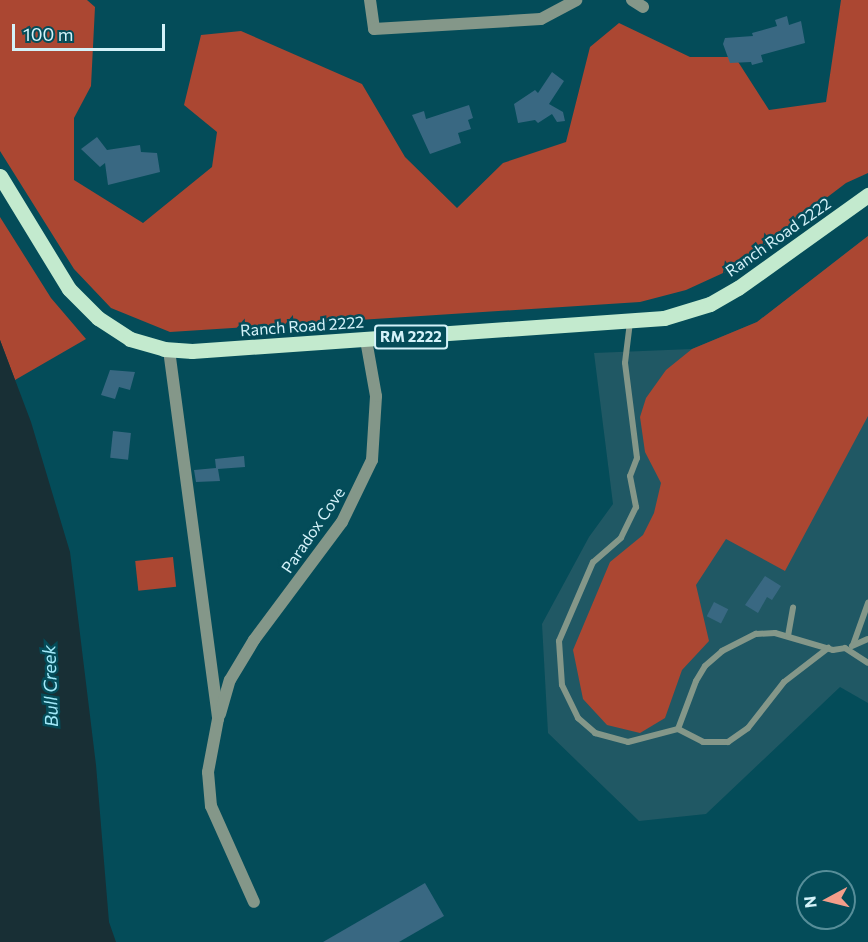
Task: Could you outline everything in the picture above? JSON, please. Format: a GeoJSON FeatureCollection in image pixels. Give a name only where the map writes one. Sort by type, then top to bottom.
{"type":"FeatureCollection","features":[{"type":"Feature","properties":{"kind":"main road","name":"Ranch Road 2222"},"geometry":{"type":"LineString","coordinates":[[0,176],[69,290],[98,318],[130,339],[170,350],[366,340],[664,318],[710,304],[765,271],[868,195]]}},
{"type":"Feature","properties":{"kind":"street"},"geometry":{"type":"LineString","coordinates":[[370,0],[374,28],[541,19],[576,0]]}},
{"type":"Feature","properties":{"kind":"street"},"geometry":{"type":"LineString","coordinates":[[632,0],[643,7]]}},
{"type":"Feature","properties":{"kind":"street","name":"Paradox Cove"},"geometry":{"type":"LineString","coordinates":[[218,719],[230,680],[254,640],[342,522],[364,480],[376,429],[376,396],[366,340]]}},
{"type":"Feature","properties":{"kind":"street"},"geometry":{"type":"LineString","coordinates":[[170,350],[218,719],[208,772],[211,806],[254,902]]}},
{"type":"Feature","properties":{"kind":"lane"},"geometry":{"type":"LineString","coordinates":[[630,322],[625,363],[637,458],[630,476],[636,507],[621,538],[593,562],[559,641],[559,661],[569,704],[595,733],[628,742],[678,729],[703,742],[728,742],[748,728],[784,682],[828,648]]}},
{"type":"Feature","properties":{"kind":"lane"},"geometry":{"type":"LineString","coordinates":[[853,645],[868,603]]}},
{"type":"Feature","properties":{"kind":"lane"},"geometry":{"type":"LineString","coordinates":[[788,636],[793,607]]}},
{"type":"Feature","properties":{"kind":"lane"},"geometry":{"type":"LineString","coordinates":[[678,729],[696,681],[722,651],[756,634],[788,636],[828,648],[845,648],[868,639]]}},
{"type":"Feature","properties":{"kind":"lane"},"geometry":{"type":"LineString","coordinates":[[845,648],[868,663]]}},
{"type":"Feature","properties":{"kind":"shaded area"},"geometry":{"type":"Polygon","coordinates":[[[0,0],[87,0],[95,7],[91,86],[74,118],[74,180],[143,223],[212,167],[217,132],[184,105],[201,35],[241,31],[362,84],[405,157],[457,208],[503,163],[566,142],[590,47],[619,23],[690,57],[735,57],[769,110],[826,102],[841,0],[868,0],[868,173],[846,183],[734,268],[686,290],[640,302],[170,332],[111,308],[74,269],[0,151],[0,0]]]}},
{"type":"Feature","properties":{"kind":"shaded area"},"geometry":{"type":"Polygon","coordinates":[[[0,217],[51,298],[86,339],[15,380],[0,340],[0,217]]]}},
{"type":"Feature","properties":{"kind":"shaded area"},"geometry":{"type":"Polygon","coordinates":[[[868,236],[868,703],[840,687],[706,814],[639,821],[548,733],[542,624],[589,537],[613,504],[594,353],[692,349],[757,322],[868,236]]]}},
{"type":"Feature","properties":{"kind":"shaded area"},"geometry":{"type":"Polygon","coordinates":[[[868,236],[868,416],[785,571],[726,539],[696,585],[709,641],[682,670],[665,718],[640,733],[607,725],[583,699],[573,650],[610,562],[643,535],[654,513],[661,483],[645,452],[640,417],[646,398],[666,370],[692,349],[757,322],[868,236]]]}},
{"type":"Feature","properties":{"kind":"shaded area"},"geometry":{"type":"Polygon","coordinates":[[[173,557],[176,587],[138,591],[135,561],[173,557]]]}},
{"type":"Feature","properties":{"kind":"water","name":"Bull Creek"},"geometry":{"type":"Polygon","coordinates":[[[0,340],[31,422],[70,552],[96,765],[109,922],[116,942],[0,942],[0,340]]]}},
{"type":"Feature","properties":{"kind":"building"},"geometry":{"type":"Polygon","coordinates":[[[787,16],[789,25],[801,21],[805,43],[761,55],[763,62],[752,65],[751,62],[730,63],[723,44],[725,38],[753,36],[752,33],[777,26],[775,20],[787,16]]]}},
{"type":"Feature","properties":{"kind":"building"},"geometry":{"type":"Polygon","coordinates":[[[552,72],[564,81],[549,104],[563,112],[565,121],[557,122],[552,114],[538,123],[535,120],[518,123],[514,104],[535,90],[538,93],[552,72]]]}},
{"type":"Feature","properties":{"kind":"building"},"geometry":{"type":"Polygon","coordinates":[[[469,105],[473,118],[468,120],[471,129],[458,133],[461,143],[430,154],[412,115],[424,111],[426,119],[469,105]]]}},
{"type":"Feature","properties":{"kind":"building"},"geometry":{"type":"Polygon","coordinates":[[[97,137],[107,150],[140,145],[141,152],[157,153],[160,172],[108,185],[105,163],[100,167],[81,149],[97,137]]]}},
{"type":"Feature","properties":{"kind":"building"},"geometry":{"type":"Polygon","coordinates":[[[110,370],[135,372],[130,390],[119,387],[115,399],[101,395],[110,370]]]}},
{"type":"Feature","properties":{"kind":"building"},"geometry":{"type":"Polygon","coordinates":[[[113,431],[131,433],[128,460],[110,458],[113,431]]]}},
{"type":"Feature","properties":{"kind":"building"},"geometry":{"type":"Polygon","coordinates":[[[244,456],[245,467],[218,469],[220,481],[196,482],[194,470],[216,468],[215,459],[244,456]]]}},
{"type":"Feature","properties":{"kind":"building"},"geometry":{"type":"Polygon","coordinates":[[[765,576],[781,586],[772,600],[767,597],[758,613],[745,605],[765,576]]]}},
{"type":"Feature","properties":{"kind":"building"},"geometry":{"type":"Polygon","coordinates":[[[714,602],[728,609],[721,624],[707,616],[714,602]]]}},
{"type":"Feature","properties":{"kind":"building"},"geometry":{"type":"Polygon","coordinates":[[[425,883],[444,916],[399,942],[323,942],[425,883]]]}}]}
